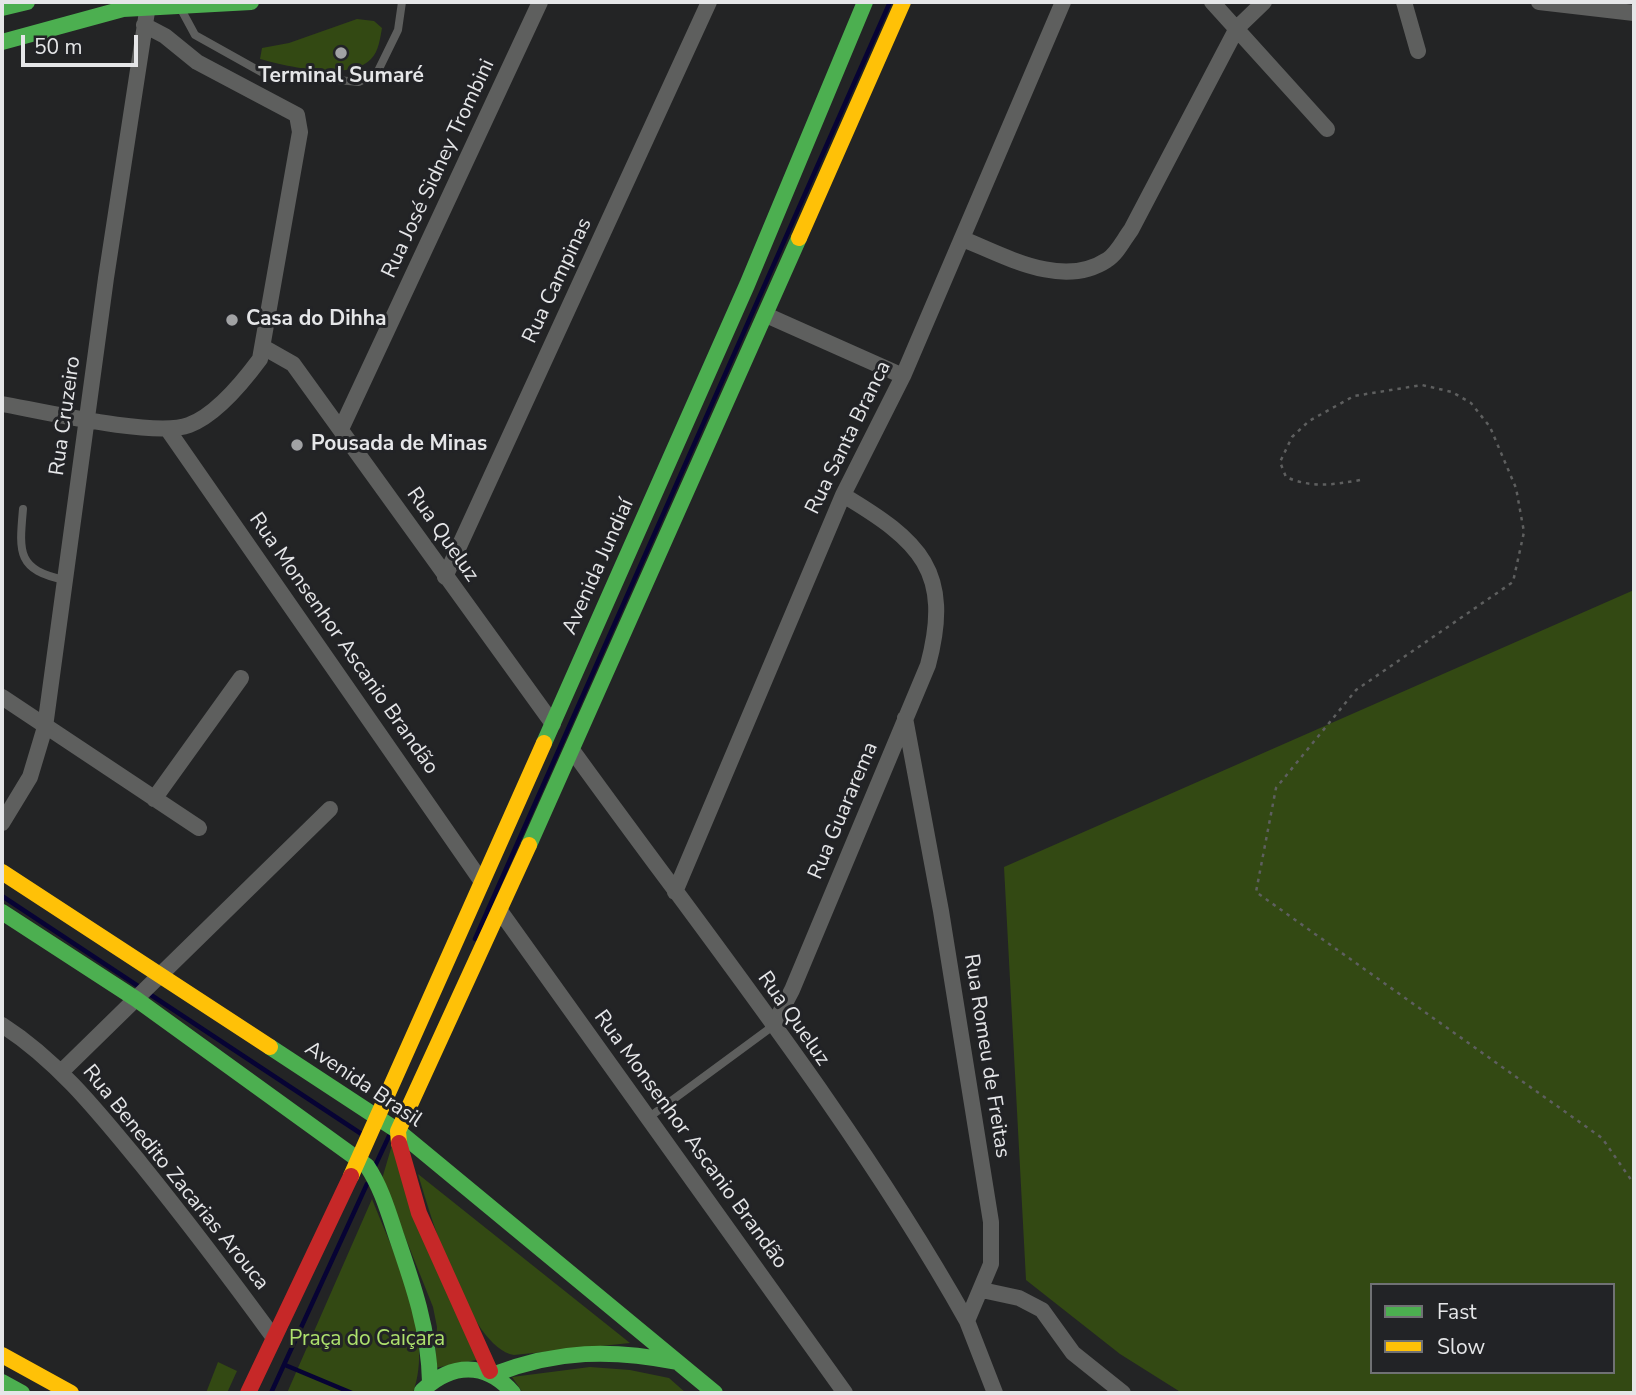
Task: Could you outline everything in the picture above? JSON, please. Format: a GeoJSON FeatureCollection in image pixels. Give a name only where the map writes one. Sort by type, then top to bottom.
{"type":"FeatureCollection","features":[{"type":"Feature","properties":{"kind":"main road"},"geometry":{"type":"LineString","coordinates":[[2,8],[27,2]]}},
{"type":"Feature","properties":{"kind":"main road"},"geometry":{"type":"LineString","coordinates":[[2,42],[123,9],[148,5],[251,2]]}},
{"type":"Feature","properties":{"kind":"main road","name":"Avenida Jundiaí"},"geometry":{"type":"LineString","coordinates":[[385,1125],[482,881],[747,285],[865,2]]}},
{"type":"Feature","properties":{"kind":"main road","name":"Avenida Jundiaí"},"geometry":{"type":"LineString","coordinates":[[248,1393],[361,1152],[385,1125],[500,911],[904,2]]}},
{"type":"Feature","properties":{"kind":"main road","name":"Avenida Brasil"},"geometry":{"type":"LineString","coordinates":[[2,872],[147,988],[361,1152],[381,1191],[425,1316],[431,1349],[426,1387]]}},
{"type":"Feature","properties":{"kind":"main road","name":"Avenida Brasil"},"geometry":{"type":"LineString","coordinates":[[2,912],[147,988],[385,1125],[681,1362],[715,1393]]}},
{"type":"Feature","properties":{"kind":"main road"},"geometry":{"type":"LineString","coordinates":[[385,1125],[399,1154],[416,1207],[493,1373]]}},
{"type":"Feature","properties":{"kind":"main road"},"geometry":{"type":"LineString","coordinates":[[493,1373],[526,1361],[591,1350],[629,1351],[681,1362]]}},
{"type":"Feature","properties":{"kind":"main road"},"geometry":{"type":"LineString","coordinates":[[2,1355],[71,1393]]}},
{"type":"Feature","properties":{"kind":"main road"},"geometry":{"type":"LineString","coordinates":[[426,1387],[445,1372],[462,1368],[493,1373],[505,1381],[513,1393]]}},
{"type":"Feature","properties":{"kind":"main road"},"geometry":{"type":"LineString","coordinates":[[2,1382],[22,1393]]}},
{"type":"Feature","properties":{"kind":"street","name":"Rua José Sidney Trombini"},"geometry":{"type":"LineString","coordinates":[[341,429],[540,2]]}},
{"type":"Feature","properties":{"kind":"street","name":"Rua Campinas"},"geometry":{"type":"LineString","coordinates":[[445,577],[709,2]]}},
{"type":"Feature","properties":{"kind":"street","name":"Rua Santa Branca"},"geometry":{"type":"LineString","coordinates":[[675,892],[843,495],[903,376],[1063,2]]}},
{"type":"Feature","properties":{"kind":"street"},"geometry":{"type":"LineString","coordinates":[[1212,2],[1327,129]]}},
{"type":"Feature","properties":{"kind":"street"},"geometry":{"type":"LineString","coordinates":[[963,239],[1037,268],[1080,272],[1109,259],[1131,230],[1237,28],[1264,2]]}},
{"type":"Feature","properties":{"kind":"street"},"geometry":{"type":"LineString","coordinates":[[1404,2],[1418,51]]}},
{"type":"Feature","properties":{"kind":"street"},"geometry":{"type":"LineString","coordinates":[[1539,2],[1634,13]]}},
{"type":"Feature","properties":{"kind":"street","name":"Rua Cruzeiro"},"geometry":{"type":"LineString","coordinates":[[2,823],[30,777],[45,727],[148,5]]}},
{"type":"Feature","properties":{"kind":"street"},"geometry":{"type":"LineString","coordinates":[[2,404],[168,430],[202,419],[248,375],[260,359],[299,132],[297,115],[197,62],[144,25]]}},
{"type":"Feature","properties":{"kind":"street"},"geometry":{"type":"LineString","coordinates":[[766,315],[903,376]]}},
{"type":"Feature","properties":{"kind":"street","name":"Rua Queluz"},"geometry":{"type":"LineString","coordinates":[[262,347],[293,364],[553,724]]}},
{"type":"Feature","properties":{"kind":"street","name":"Rua Monsenhor Ascanio Brandão"},"geometry":{"type":"LineString","coordinates":[[168,430],[482,881]]}},
{"type":"Feature","properties":{"kind":"street","name":"Rua Guararema"},"geometry":{"type":"LineString","coordinates":[[773,1026],[792,990],[928,665],[937,632],[937,606],[929,570],[914,546],[885,520],[843,495]]}},
{"type":"Feature","properties":{"kind":"street"},"geometry":{"type":"LineString","coordinates":[[154,799],[241,678]]}},
{"type":"Feature","properties":{"kind":"street"},"geometry":{"type":"LineString","coordinates":[[2,697],[199,828]]}},
{"type":"Feature","properties":{"kind":"street","name":"Rua Romeu de Freitas"},"geometry":{"type":"LineString","coordinates":[[905,718],[941,911],[991,1222],[991,1264],[967,1321]]}},
{"type":"Feature","properties":{"kind":"street","name":"Rua Queluz"},"geometry":{"type":"LineString","coordinates":[[572,750],[773,1026],[924,1245],[967,1321]]}},
{"type":"Feature","properties":{"kind":"street"},"geometry":{"type":"LineString","coordinates":[[62,1071],[330,809]]}},
{"type":"Feature","properties":{"kind":"street","name":"Rua Monsenhor Ascanio Brandão"},"geometry":{"type":"LineString","coordinates":[[500,911],[845,1393]]}},
{"type":"Feature","properties":{"kind":"street","name":"Rua Benedito Zacarias Arouca"},"geometry":{"type":"LineString","coordinates":[[2,1025],[62,1071],[211,1250],[274,1338]]}},
{"type":"Feature","properties":{"kind":"street"},"geometry":{"type":"LineString","coordinates":[[982,1290],[1019,1298],[1042,1310],[1073,1353],[1123,1393]]}},
{"type":"Feature","properties":{"kind":"street"},"geometry":{"type":"LineString","coordinates":[[967,1321],[995,1393]]}},
{"type":"Feature","properties":{"kind":"lane"},"geometry":{"type":"LineString","coordinates":[[178,5],[195,35],[263,73],[359,82],[377,73],[398,30],[402,2]]}},
{"type":"Feature","properties":{"kind":"lane"},"geometry":{"type":"LineString","coordinates":[[23,509],[19,547],[26,562],[42,575],[65,580]]}},
{"type":"Feature","properties":{"kind":"lane","name":"Rua Guararema"},"geometry":{"type":"LineString","coordinates":[[648,1118],[773,1026]]}},
{"type":"Feature","properties":{"kind":"path"},"geometry":{"type":"LineString","coordinates":[[1360,480],[1329,486],[1300,483],[1286,477],[1280,462],[1283,449],[1309,421],[1353,396],[1422,384],[1452,392],[1471,403],[1490,427],[1516,488],[1524,531],[1513,582],[1356,690],[1276,788],[1256,892],[1602,1138],[1634,1184]]}},
{"type":"Feature","properties":{"kind":"green space"},"geometry":{"type":"Polygon","coordinates":[[[357,19],[374,21],[382,28],[376,52],[361,66],[348,70],[317,70],[260,59],[262,48],[289,43],[357,19]]]}},
{"type":"Feature","properties":{"kind":"green space"},"geometry":{"type":"Polygon","coordinates":[[[1634,590],[1634,1393],[1182,1393],[1120,1354],[1026,1280],[1004,867],[1634,590]]]}},
{"type":"Feature","properties":{"kind":"green space","name":"Praça do Caiçara"},"geometry":{"type":"Polygon","coordinates":[[[392,1145],[481,1359],[435,1368],[437,1327],[433,1307],[382,1179],[392,1145]]]}},
{"type":"Feature","properties":{"kind":"green space","name":"Praça do Caiçara"},"geometry":{"type":"Polygon","coordinates":[[[418,1174],[630,1343],[514,1355],[497,1347],[467,1305],[454,1277],[418,1174]]]}},
{"type":"Feature","properties":{"kind":"green space","name":"Praça do Caiçara"},"geometry":{"type":"Polygon","coordinates":[[[372,1199],[409,1294],[415,1320],[419,1345],[418,1370],[413,1393],[287,1393],[372,1199]]]}},
{"type":"Feature","properties":{"kind":"green space"},"geometry":{"type":"Polygon","coordinates":[[[218,1362],[237,1371],[227,1393],[206,1393],[218,1362]]]}},
{"type":"Feature","properties":{"kind":"green space"},"geometry":{"type":"Polygon","coordinates":[[[590,1367],[630,1370],[669,1378],[686,1393],[523,1393],[512,1377],[590,1367]]]}},
{"type":"Feature","properties":{"kind":"waterway"},"geometry":{"type":"LineString","coordinates":[[475,939],[890,2]]}},
{"type":"Feature","properties":{"kind":"waterway"},"geometry":{"type":"LineString","coordinates":[[2,896],[141,988]]}},
{"type":"Feature","properties":{"kind":"waterway"},"geometry":{"type":"LineString","coordinates":[[148,993],[363,1135]]}},
{"type":"Feature","properties":{"kind":"waterway"},"geometry":{"type":"LineString","coordinates":[[375,1166],[389,1136]]}},
{"type":"Feature","properties":{"kind":"waterway"},"geometry":{"type":"LineString","coordinates":[[271,1393],[367,1184]]}},
{"type":"Feature","properties":{"kind":"waterway"},"geometry":{"type":"LineString","coordinates":[[285,1365],[352,1393]]}},
{"type":"Feature","properties":{"kind":"traffic: fast"},"geometry":{"type":"LineString","coordinates":[[2,8],[27,2]]}},
{"type":"Feature","properties":{"kind":"traffic: fast"},"geometry":{"type":"LineString","coordinates":[[2,42],[123,9],[251,2]]}},
{"type":"Feature","properties":{"kind":"traffic: fast"},"geometry":{"type":"LineString","coordinates":[[544,743],[747,285],[865,2]]}},
{"type":"Feature","properties":{"kind":"traffic: fast"},"geometry":{"type":"LineString","coordinates":[[529,845],[799,238]]}},
{"type":"Feature","properties":{"kind":"traffic: fast"},"geometry":{"type":"LineString","coordinates":[[2,912],[136,999],[367,1166],[384,1199],[414,1289],[427,1344],[430,1382]]}},
{"type":"Feature","properties":{"kind":"traffic: fast"},"geometry":{"type":"LineString","coordinates":[[270,1047],[398,1131],[715,1393]]}},
{"type":"Feature","properties":{"kind":"traffic: fast"},"geometry":{"type":"LineString","coordinates":[[495,1374],[540,1360],[585,1354],[630,1355],[677,1362]]}},
{"type":"Feature","properties":{"kind":"traffic: fast"},"geometry":{"type":"LineString","coordinates":[[422,1391],[445,1375],[468,1370],[491,1375],[513,1393]]}},
{"type":"Feature","properties":{"kind":"traffic: fast"},"geometry":{"type":"LineString","coordinates":[[2,1382],[22,1393]]}},
{"type":"Feature","properties":{"kind":"traffic: slow"},"geometry":{"type":"LineString","coordinates":[[799,238],[903,2]]}},
{"type":"Feature","properties":{"kind":"traffic: slow"},"geometry":{"type":"LineString","coordinates":[[351,1176],[544,743]]}},
{"type":"Feature","properties":{"kind":"traffic: slow"},"geometry":{"type":"LineString","coordinates":[[399,1143],[398,1131],[529,845]]}},
{"type":"Feature","properties":{"kind":"traffic: slow"},"geometry":{"type":"LineString","coordinates":[[2,872],[270,1047]]}},
{"type":"Feature","properties":{"kind":"traffic: slow"},"geometry":{"type":"LineString","coordinates":[[2,1355],[71,1393]]}},
{"type":"Feature","properties":{"kind":"traffic: jam"},"geometry":{"type":"LineString","coordinates":[[399,1143],[419,1213],[490,1371]]}},
{"type":"Feature","properties":{"kind":"traffic: jam"},"geometry":{"type":"LineString","coordinates":[[248,1393],[351,1176]]}},
{"type":"Feature","properties":{"kind":"place","name":"Terminal Sumaré"},"geometry":{"type":"Point","coordinates":[341,53]}},
{"type":"Feature","properties":{"kind":"place","name":"Casa do Dihha"},"geometry":{"type":"Point","coordinates":[232,320]}},
{"type":"Feature","properties":{"kind":"place","name":"Pousada de Minas"},"geometry":{"type":"Point","coordinates":[297,445]}}]}
